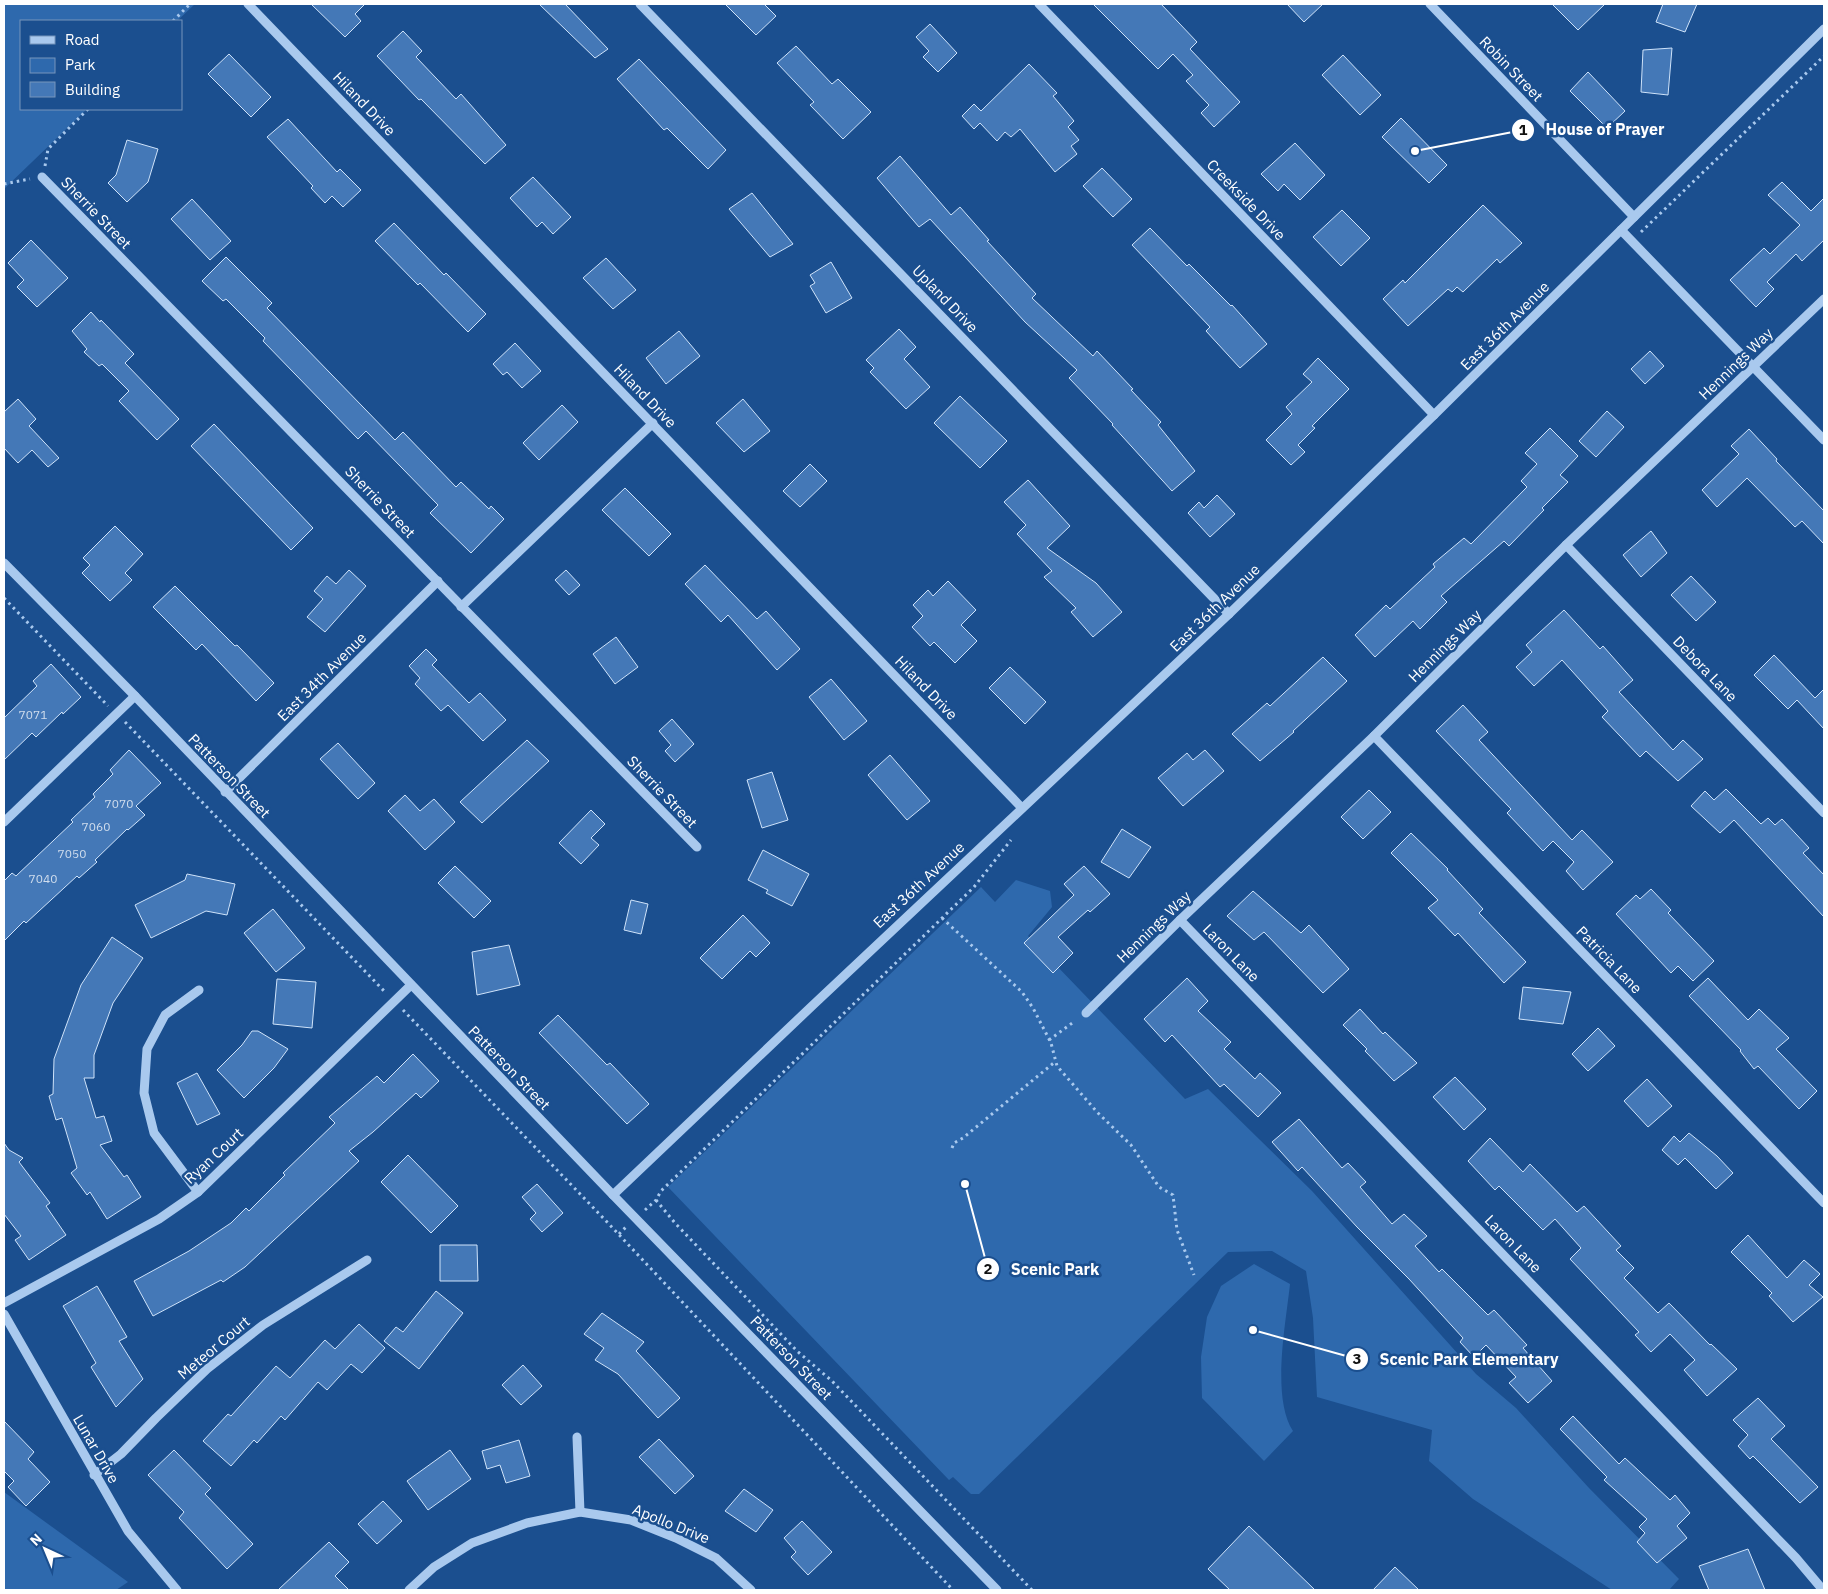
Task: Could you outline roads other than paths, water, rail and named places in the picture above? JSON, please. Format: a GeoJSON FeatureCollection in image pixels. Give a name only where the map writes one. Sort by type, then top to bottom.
{"type":"FeatureCollection","features":[{"type":"Feature","properties":{"kind":"street","name":"Hiland Drive"},"geometry":{"type":"LineString","coordinates":[[248,4],[1022,808]]}},
{"type":"Feature","properties":{"kind":"street","name":"Upland Drive"},"geometry":{"type":"LineString","coordinates":[[640,4],[1229,614]]}},
{"type":"Feature","properties":{"kind":"street","name":"Creekside Drive"},"geometry":{"type":"LineString","coordinates":[[1039,4],[1434,415]]}},
{"type":"Feature","properties":{"kind":"street","name":"Robin Street"},"geometry":{"type":"LineString","coordinates":[[1430,4],[1634,217]]}},
{"type":"Feature","properties":{"kind":"street","name":"East 36th Avenue"},"geometry":{"type":"LineString","coordinates":[[613,1195],[1229,614],[1434,415],[1824,29]]}},
{"type":"Feature","properties":{"kind":"street","name":"Sherrie Street"},"geometry":{"type":"LineString","coordinates":[[42,177],[697,847]]}},
{"type":"Feature","properties":{"kind":"street"},"geometry":{"type":"LineString","coordinates":[[1621,230],[1824,440]]}},
{"type":"Feature","properties":{"kind":"street","name":"Hennings Way"},"geometry":{"type":"LineString","coordinates":[[1086,1014],[1180,920],[1374,736],[1566,545],[1824,299]]}},
{"type":"Feature","properties":{"kind":"street"},"geometry":{"type":"LineString","coordinates":[[461,607],[653,423]]}},
{"type":"Feature","properties":{"kind":"street","name":"Debora Lane"},"geometry":{"type":"LineString","coordinates":[[1566,545],[1824,813]]}},
{"type":"Feature","properties":{"kind":"street","name":"Patterson Street"},"geometry":{"type":"LineString","coordinates":[[4,563],[135,696],[613,1195],[997,1590]]}},
{"type":"Feature","properties":{"kind":"street","name":"East 34th Avenue"},"geometry":{"type":"LineString","coordinates":[[225,792],[438,581]]}},
{"type":"Feature","properties":{"kind":"street"},"geometry":{"type":"LineString","coordinates":[[4,822],[135,696]]}},
{"type":"Feature","properties":{"kind":"street","name":"Patricia Lane"},"geometry":{"type":"LineString","coordinates":[[1374,736],[1824,1203]]}},
{"type":"Feature","properties":{"kind":"street","name":"Laron Lane"},"geometry":{"type":"LineString","coordinates":[[1180,920],[1796,1558],[1822,1590]]}},
{"type":"Feature","properties":{"kind":"street","name":"Ryan Court"},"geometry":{"type":"LineString","coordinates":[[4,1303],[159,1220],[198,1192],[411,985]]}},
{"type":"Feature","properties":{"kind":"street"},"geometry":{"type":"LineString","coordinates":[[198,1192],[154,1133],[144,1092],[147,1049],[165,1016],[199,990]]}},
{"type":"Feature","properties":{"kind":"street","name":"Meteor Court"},"geometry":{"type":"LineString","coordinates":[[94,1475],[121,1454],[207,1369],[263,1325],[367,1260]]}},
{"type":"Feature","properties":{"kind":"street","name":"Lunar Drive"},"geometry":{"type":"LineString","coordinates":[[4,1314],[94,1475],[128,1531],[177,1590]]}},
{"type":"Feature","properties":{"kind":"street"},"geometry":{"type":"LineString","coordinates":[[577,1437],[580,1512]]}},
{"type":"Feature","properties":{"kind":"street","name":"Apollo Drive"},"geometry":{"type":"LineString","coordinates":[[408,1590],[434,1567],[472,1542],[527,1523],[580,1512],[631,1520],[676,1538],[716,1558],[751,1590]]}},
{"type":"Feature","properties":{"kind":"place","name":"House of Prayer"},"geometry":{"type":"Point","coordinates":[1415,151]}},
{"type":"Feature","properties":{"kind":"place","name":"Scenic Park"},"geometry":{"type":"Point","coordinates":[965,1184]}},
{"type":"Feature","properties":{"kind":"place","name":"Scenic Park Elementary"},"geometry":{"type":"Point","coordinates":[1253,1330]}}]}
